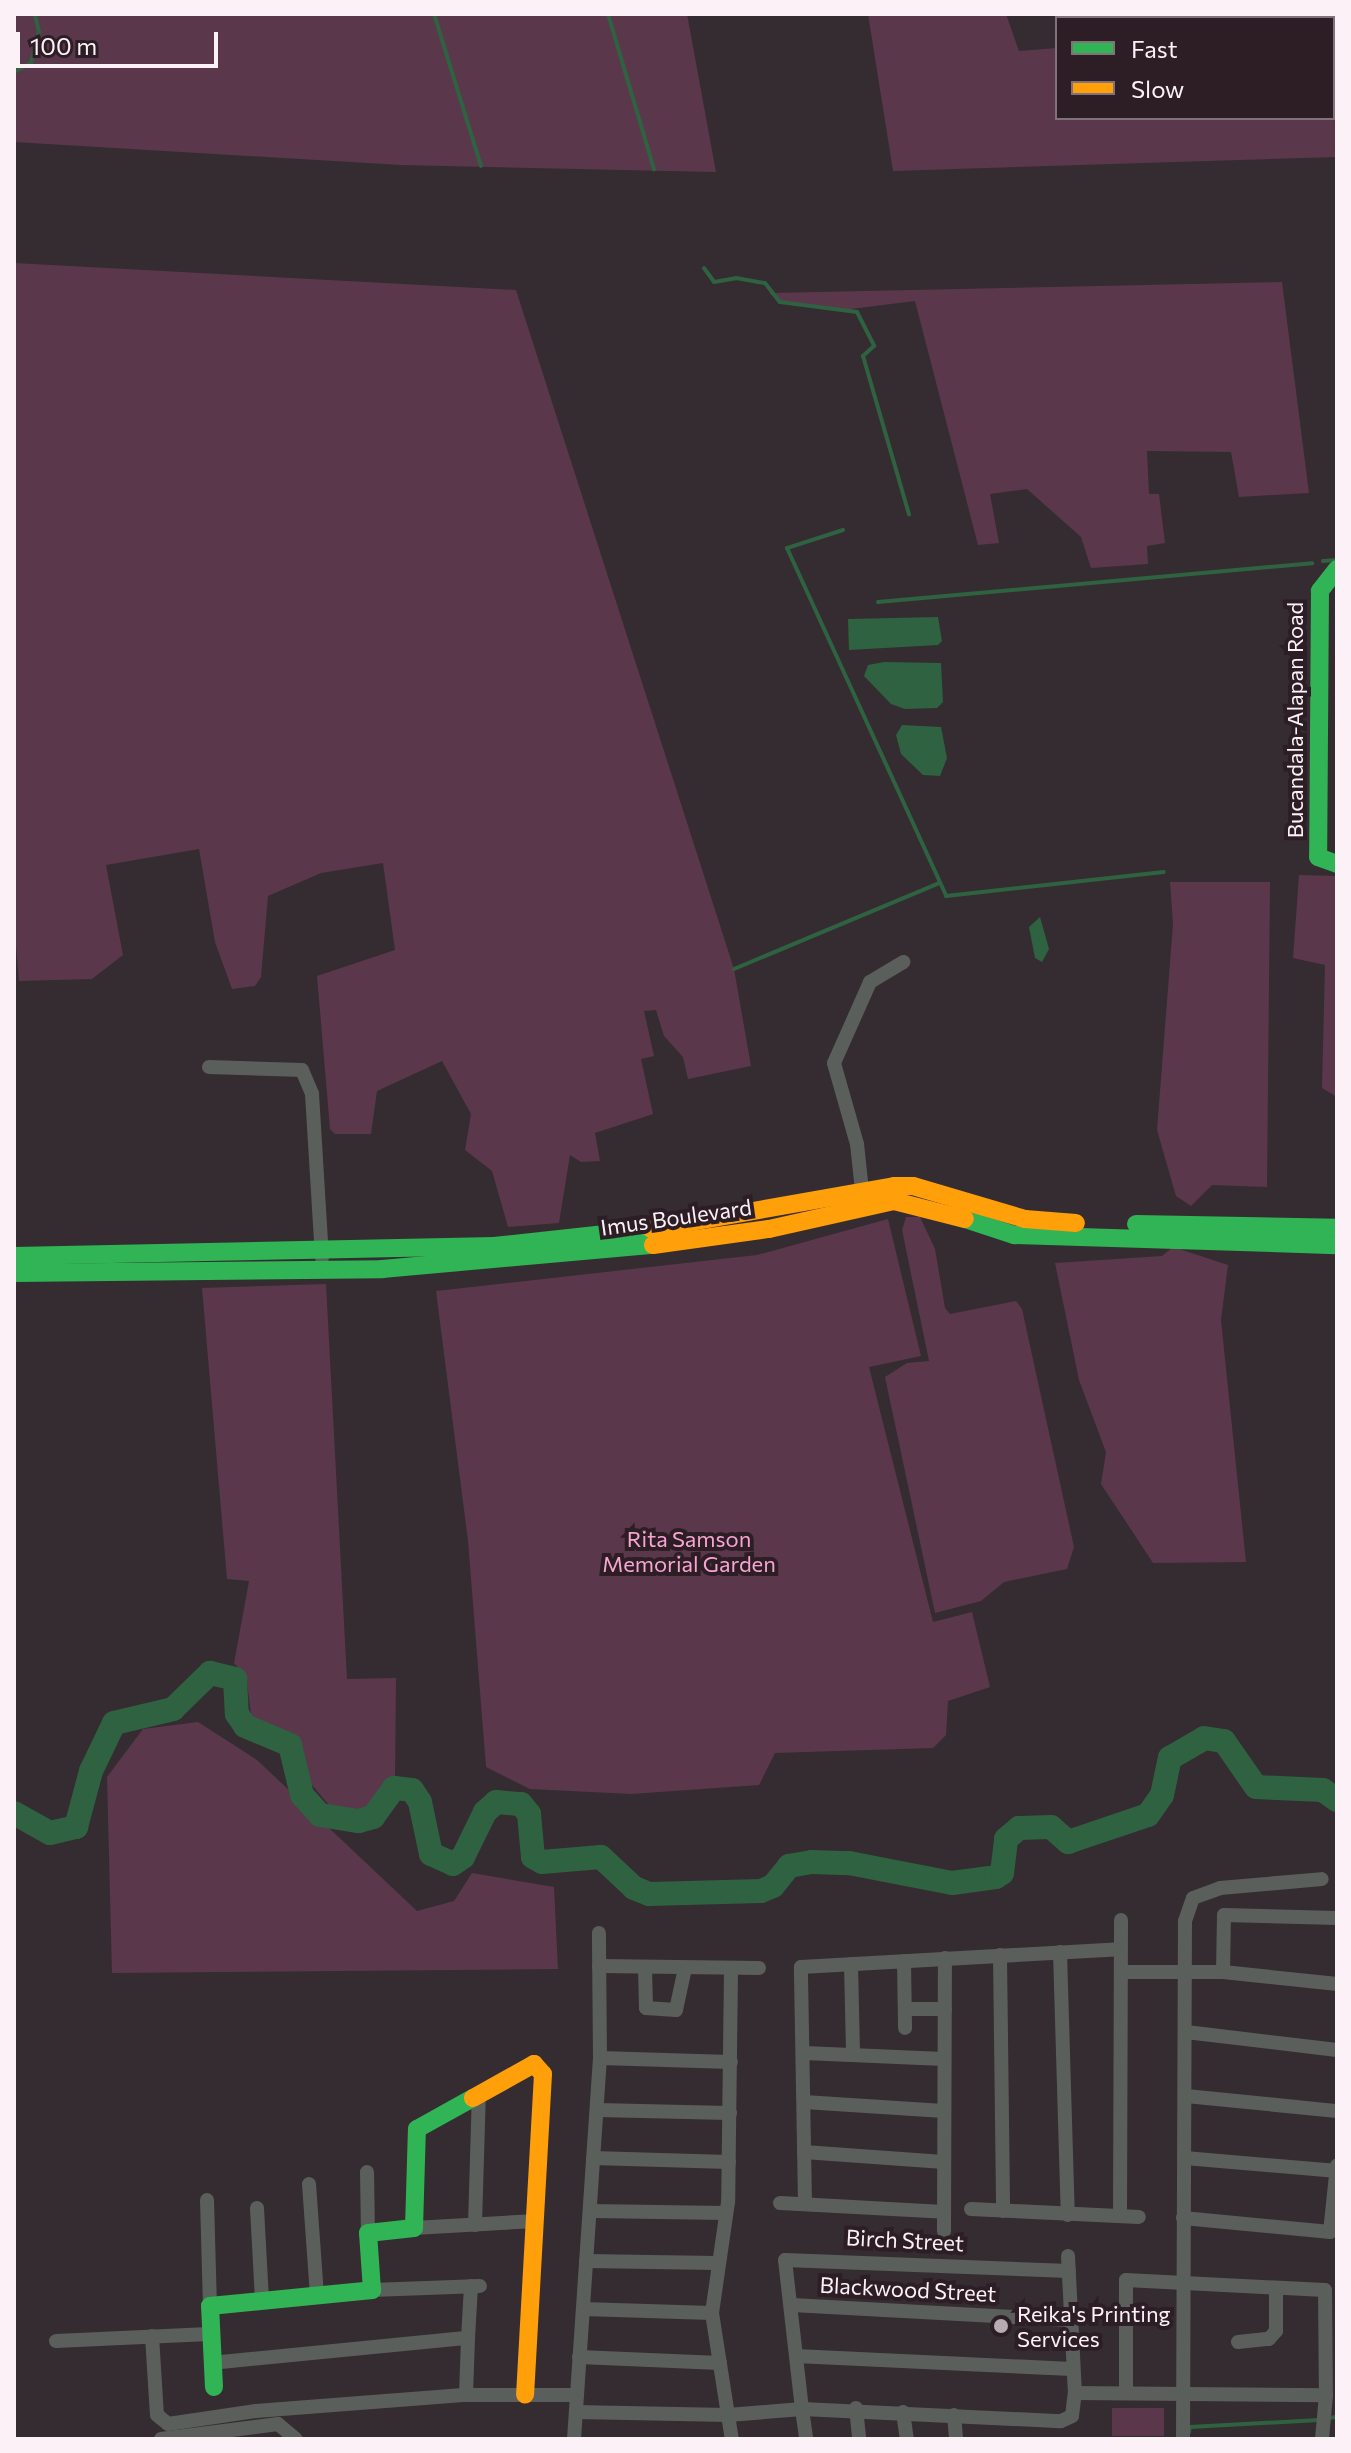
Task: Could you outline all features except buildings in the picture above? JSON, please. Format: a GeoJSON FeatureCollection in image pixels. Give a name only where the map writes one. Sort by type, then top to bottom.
{"type":"FeatureCollection","features":[{"type":"Feature","properties":{"kind":"main road","name":"Bucandala-Alapan Road"},"geometry":{"type":"LineString","coordinates":[[1337,569],[1320,591],[1318,857],[1337,864]]}},
{"type":"Feature","properties":{"kind":"main road","name":"Imus Boulevard"},"geometry":{"type":"LineString","coordinates":[[14,1273],[322,1261],[705,1232],[863,1200],[913,1186],[980,1209],[1052,1222],[1337,1228]]}},
{"type":"Feature","properties":{"kind":"main road","name":"Imus Boulevard"},"geometry":{"type":"LineString","coordinates":[[863,1200],[914,1202],[1014,1235],[1337,1245]]}},
{"type":"Feature","properties":{"kind":"main road","name":"Imus Boulevard"},"geometry":{"type":"LineString","coordinates":[[14,1256],[322,1261]]}},
{"type":"Feature","properties":{"kind":"main road"},"geometry":{"type":"LineString","coordinates":[[214,2387],[210,2306],[372,2290],[368,2233],[414,2228],[417,2129],[479,2093],[539,2066],[536,2221],[525,2394]]}},
{"type":"Feature","properties":{"kind":"street"},"geometry":{"type":"LineString","coordinates":[[863,1200],[857,1144],[834,1063],[870,982],[903,962]]}},
{"type":"Feature","properties":{"kind":"street"},"geometry":{"type":"LineString","coordinates":[[209,1067],[302,1070],[312,1094],[322,1261]]}},
{"type":"Feature","properties":{"kind":"street"},"geometry":{"type":"LineString","coordinates":[[1183,2439],[1181,2283],[1186,2096],[1185,1921],[1193,1898],[1220,1888],[1322,1879]]}},
{"type":"Feature","properties":{"kind":"street"},"geometry":{"type":"LineString","coordinates":[[1223,1972],[1224,1915],[1337,1918]]}},
{"type":"Feature","properties":{"kind":"street"},"geometry":{"type":"LineString","coordinates":[[1120,2215],[1121,1920]]}},
{"type":"Feature","properties":{"kind":"street"},"geometry":{"type":"LineString","coordinates":[[574,2439],[600,2058],[599,1933]]}},
{"type":"Feature","properties":{"kind":"street"},"geometry":{"type":"LineString","coordinates":[[805,2204],[801,1967],[1119,1949]]}},
{"type":"Feature","properties":{"kind":"street"},"geometry":{"type":"LineString","coordinates":[[1060,1952],[1068,2215]]}},
{"type":"Feature","properties":{"kind":"street"},"geometry":{"type":"LineString","coordinates":[[1000,1955],[1003,2211]]}},
{"type":"Feature","properties":{"kind":"street"},"geometry":{"type":"LineString","coordinates":[[944,2231],[945,1958]]}},
{"type":"Feature","properties":{"kind":"street"},"geometry":{"type":"LineString","coordinates":[[904,1961],[905,2028]]}},
{"type":"Feature","properties":{"kind":"street"},"geometry":{"type":"LineString","coordinates":[[851,1964],[853,2055]]}},
{"type":"Feature","properties":{"kind":"street"},"geometry":{"type":"LineString","coordinates":[[599,1966],[759,1968]]}},
{"type":"Feature","properties":{"kind":"street"},"geometry":{"type":"LineString","coordinates":[[645,1967],[646,2008],[676,2010],[685,1968]]}},
{"type":"Feature","properties":{"kind":"street"},"geometry":{"type":"LineString","coordinates":[[731,1970],[729,2162],[726,2213],[716,2263],[712,2313],[732,2439]]}},
{"type":"Feature","properties":{"kind":"street"},"geometry":{"type":"LineString","coordinates":[[1121,1972],[1223,1972],[1337,1984]]}},
{"type":"Feature","properties":{"kind":"street"},"geometry":{"type":"LineString","coordinates":[[905,2009],[945,2009]]}},
{"type":"Feature","properties":{"kind":"street"},"geometry":{"type":"LineString","coordinates":[[1186,2032],[1337,2050]]}},
{"type":"Feature","properties":{"kind":"street"},"geometry":{"type":"LineString","coordinates":[[804,2053],[944,2059]]}},
{"type":"Feature","properties":{"kind":"street"},"geometry":{"type":"LineString","coordinates":[[600,2058],[731,2062]]}},
{"type":"Feature","properties":{"kind":"street"},"geometry":{"type":"LineString","coordinates":[[475,2225],[479,2093]]}},
{"type":"Feature","properties":{"kind":"street"},"geometry":{"type":"LineString","coordinates":[[1186,2096],[1337,2111]]}},
{"type":"Feature","properties":{"kind":"street"},"geometry":{"type":"LineString","coordinates":[[804,2102],[944,2111]]}},
{"type":"Feature","properties":{"kind":"street"},"geometry":{"type":"LineString","coordinates":[[597,2110],[730,2113]]}},
{"type":"Feature","properties":{"kind":"street"},"geometry":{"type":"LineString","coordinates":[[804,2152],[944,2162]]}},
{"type":"Feature","properties":{"kind":"street"},"geometry":{"type":"LineString","coordinates":[[593,2158],[729,2162]]}},
{"type":"Feature","properties":{"kind":"street"},"geometry":{"type":"LineString","coordinates":[[1185,2158],[1337,2171]]}},
{"type":"Feature","properties":{"kind":"street"},"geometry":{"type":"LineString","coordinates":[[1183,2218],[1330,2232],[1337,2165]]}},
{"type":"Feature","properties":{"kind":"street"},"geometry":{"type":"LineString","coordinates":[[367,2172],[368,2233]]}},
{"type":"Feature","properties":{"kind":"street"},"geometry":{"type":"LineString","coordinates":[[309,2184],[317,2296]]}},
{"type":"Feature","properties":{"kind":"street"},"geometry":{"type":"LineString","coordinates":[[207,2200],[210,2306]]}},
{"type":"Feature","properties":{"kind":"street"},"geometry":{"type":"LineString","coordinates":[[780,2203],[944,2212]]}},
{"type":"Feature","properties":{"kind":"street"},"geometry":{"type":"LineString","coordinates":[[257,2208],[262,2301]]}},
{"type":"Feature","properties":{"kind":"street"},"geometry":{"type":"LineString","coordinates":[[971,2209],[1139,2217]]}},
{"type":"Feature","properties":{"kind":"street"},"geometry":{"type":"LineString","coordinates":[[590,2211],[726,2213]]}},
{"type":"Feature","properties":{"kind":"street"},"geometry":{"type":"LineString","coordinates":[[414,2228],[536,2221]]}},
{"type":"Feature","properties":{"kind":"street","name":"Birch Street"},"geometry":{"type":"LineString","coordinates":[[792,2305],[785,2260],[790,2256],[1069,2263],[1070,2320]]}},
{"type":"Feature","properties":{"kind":"street"},"geometry":{"type":"LineString","coordinates":[[586,2261],[716,2263]]}},
{"type":"Feature","properties":{"kind":"street"},"geometry":{"type":"LineString","coordinates":[[1126,2393],[1124,2281],[1329,2292],[1322,2439]]}},
{"type":"Feature","properties":{"kind":"street"},"geometry":{"type":"LineString","coordinates":[[372,2290],[476,2286],[468,2338],[466,2395]]}},
{"type":"Feature","properties":{"kind":"street"},"geometry":{"type":"LineString","coordinates":[[1238,2342],[1269,2339],[1276,2331],[1276,2289]]}},
{"type":"Feature","properties":{"kind":"street"},"geometry":{"type":"LineString","coordinates":[[792,2305],[806,2439]]}},
{"type":"Feature","properties":{"kind":"street","name":"Blackwood Street"},"geometry":{"type":"LineString","coordinates":[[792,2305],[1070,2320]]}},
{"type":"Feature","properties":{"kind":"street"},"geometry":{"type":"LineString","coordinates":[[583,2309],[712,2313]]}},
{"type":"Feature","properties":{"kind":"street"},"geometry":{"type":"LineString","coordinates":[[576,2412],[728,2415],[856,2408],[1061,2421],[1072,2416],[1075,2393],[1070,2320]]}},
{"type":"Feature","properties":{"kind":"street"},"geometry":{"type":"LineString","coordinates":[[56,2341],[209,2334]]}},
{"type":"Feature","properties":{"kind":"street"},"geometry":{"type":"LineString","coordinates":[[152,2336],[157,2415],[168,2424],[256,2411],[466,2395],[577,2395]]}},
{"type":"Feature","properties":{"kind":"street"},"geometry":{"type":"LineString","coordinates":[[211,2363],[468,2338]]}},
{"type":"Feature","properties":{"kind":"street"},"geometry":{"type":"LineString","coordinates":[[796,2356],[1072,2369]]}},
{"type":"Feature","properties":{"kind":"street"},"geometry":{"type":"LineString","coordinates":[[579,2357],[720,2363]]}},
{"type":"Feature","properties":{"kind":"street"},"geometry":{"type":"LineString","coordinates":[[1075,2393],[1326,2395]]}},
{"type":"Feature","properties":{"kind":"street"},"geometry":{"type":"LineString","coordinates":[[856,2408],[859,2439]]}},
{"type":"Feature","properties":{"kind":"street"},"geometry":{"type":"LineString","coordinates":[[903,2412],[907,2439]]}},
{"type":"Feature","properties":{"kind":"street"},"geometry":{"type":"LineString","coordinates":[[954,2415],[956,2439]]}},
{"type":"Feature","properties":{"kind":"street"},"geometry":{"type":"LineString","coordinates":[[161,2439],[278,2424],[296,2439]]}},
{"type":"Feature","properties":{"kind":"green space"},"geometry":{"type":"Polygon","coordinates":[[[14,14],[687,14],[716,172],[401,165],[14,142],[14,14]]]}},
{"type":"Feature","properties":{"kind":"green space"},"geometry":{"type":"Polygon","coordinates":[[[868,14],[1006,14],[1019,51],[1055,48],[1055,120],[1335,120],[1335,16],[1272,14],[1337,14],[1337,157],[893,171],[868,14]]]}},
{"type":"Feature","properties":{"kind":"green space"},"geometry":{"type":"Polygon","coordinates":[[[14,263],[516,290],[734,969],[751,1066],[688,1079],[683,1057],[664,1036],[656,1010],[644,1011],[654,1056],[641,1059],[653,1114],[595,1133],[600,1161],[581,1162],[570,1155],[559,1223],[508,1227],[492,1171],[465,1150],[471,1114],[442,1061],[377,1091],[371,1134],[335,1134],[330,1129],[317,976],[395,950],[383,863],[321,873],[268,896],[261,977],[255,986],[232,989],[215,942],[199,849],[106,865],[123,955],[92,979],[19,981],[14,922],[14,263]]]}},
{"type":"Feature","properties":{"kind":"green space"},"geometry":{"type":"Polygon","coordinates":[[[1282,282],[1309,493],[1239,497],[1231,452],[1147,451],[1149,494],[1159,494],[1165,543],[1147,546],[1148,564],[1091,568],[1081,537],[1027,489],[990,494],[999,543],[978,545],[915,301],[835,311],[780,302],[769,293],[1282,282]]]}},
{"type":"Feature","properties":{"kind":"green space"},"geometry":{"type":"Polygon","coordinates":[[[1299,875],[1337,876],[1337,1097],[1322,1088],[1325,965],[1293,958],[1299,875]]]}},
{"type":"Feature","properties":{"kind":"green space"},"geometry":{"type":"Polygon","coordinates":[[[1170,882],[1270,882],[1267,1187],[1212,1185],[1191,1206],[1176,1196],[1157,1130],[1173,924],[1170,882]]]}},
{"type":"Feature","properties":{"kind":"green space"},"geometry":{"type":"Polygon","coordinates":[[[906,1217],[920,1217],[935,1249],[945,1308],[950,1314],[1016,1301],[1022,1309],[1074,1547],[1067,1569],[1004,1582],[981,1601],[935,1613],[885,1377],[907,1363],[929,1361],[902,1230],[906,1217]]]}},
{"type":"Feature","properties":{"kind":"green space","name":"Rita Samson Memorial Garden"},"geometry":{"type":"Polygon","coordinates":[[[888,1219],[921,1356],[869,1367],[933,1622],[972,1612],[990,1687],[948,1701],[946,1735],[933,1748],[775,1753],[759,1785],[631,1794],[530,1789],[486,1767],[468,1541],[436,1291],[757,1255],[888,1219]]]}},
{"type":"Feature","properties":{"kind":"green space"},"geometry":{"type":"Polygon","coordinates":[[[1173,1247],[1228,1265],[1221,1320],[1246,1562],[1153,1563],[1101,1484],[1106,1452],[1079,1380],[1055,1263],[1162,1256],[1173,1247]]]}},
{"type":"Feature","properties":{"kind":"green space"},"geometry":{"type":"Polygon","coordinates":[[[326,1284],[347,1679],[396,1678],[395,1780],[373,1810],[357,1816],[333,1810],[307,1779],[300,1745],[279,1731],[253,1729],[246,1676],[234,1663],[249,1581],[227,1579],[202,1288],[326,1284]]]}},
{"type":"Feature","properties":{"kind":"green space"},"geometry":{"type":"Polygon","coordinates":[[[198,1722],[257,1760],[417,1911],[454,1901],[472,1873],[554,1887],[558,1969],[112,1973],[107,1777],[143,1729],[198,1722]]]}},
{"type":"Feature","properties":{"kind":"green space"},"geometry":{"type":"Polygon","coordinates":[[[1112,2408],[1164,2408],[1164,2436],[1112,2436],[1112,2408]]]}},
{"type":"Feature","properties":{"kind":"shaded area"},"geometry":{"type":"Polygon","coordinates":[[[938,617],[942,641],[938,645],[849,650],[848,619],[938,617]]]}},
{"type":"Feature","properties":{"kind":"shaded area"},"geometry":{"type":"Polygon","coordinates":[[[884,662],[941,663],[943,702],[937,708],[905,709],[891,704],[864,676],[868,665],[884,662]]]}},
{"type":"Feature","properties":{"kind":"shaded area"},"geometry":{"type":"Polygon","coordinates":[[[902,725],[941,727],[947,758],[940,776],[923,775],[901,754],[896,735],[902,725]]]}},
{"type":"Feature","properties":{"kind":"shaded area"},"geometry":{"type":"Polygon","coordinates":[[[1040,917],[1049,949],[1042,962],[1035,958],[1029,927],[1040,917]]]}},
{"type":"Feature","properties":{"kind":"waterway"},"geometry":{"type":"LineString","coordinates":[[14,72],[31,63],[39,32],[35,14]]}},
{"type":"Feature","properties":{"kind":"waterway"},"geometry":{"type":"LineString","coordinates":[[434,14],[481,166]]}},
{"type":"Feature","properties":{"kind":"waterway"},"geometry":{"type":"LineString","coordinates":[[608,14],[654,169]]}},
{"type":"Feature","properties":{"kind":"waterway"},"geometry":{"type":"LineString","coordinates":[[704,268],[714,282],[736,278],[765,283],[780,302],[857,312],[874,346],[863,356],[909,514]]}},
{"type":"Feature","properties":{"kind":"waterway"},"geometry":{"type":"LineString","coordinates":[[843,530],[787,548],[946,896],[1164,872]]}},
{"type":"Feature","properties":{"kind":"waterway"},"geometry":{"type":"LineString","coordinates":[[1323,561],[1336,560]]}},
{"type":"Feature","properties":{"kind":"waterway"},"geometry":{"type":"LineString","coordinates":[[878,602],[1312,563]]}},
{"type":"Feature","properties":{"kind":"waterway"},"geometry":{"type":"LineString","coordinates":[[734,969],[940,883]]}},
{"type":"Feature","properties":{"kind":"waterway"},"geometry":{"type":"LineString","coordinates":[[14,1813],[50,1833],[76,1827],[91,1771],[114,1723],[173,1709],[210,1673],[235,1679],[237,1714],[245,1726],[290,1745],[302,1795],[320,1815],[359,1821],[373,1817],[394,1788],[412,1790],[420,1802],[431,1854],[453,1864],[463,1857],[485,1812],[496,1802],[521,1804],[529,1814],[533,1857],[542,1862],[601,1857],[634,1888],[649,1894],[761,1891],[773,1886],[789,1866],[812,1862],[849,1863],[952,1883],[996,1877],[1002,1873],[1006,1839],[1019,1828],[1051,1827],[1068,1842],[1148,1815],[1162,1795],[1170,1758],[1204,1738],[1224,1741],[1256,1787],[1323,1790],[1337,1800]]}},
{"type":"Feature","properties":{"kind":"waterway"},"geometry":{"type":"LineString","coordinates":[[1328,2418],[1337,2417]]}},
{"type":"Feature","properties":{"kind":"waterway"},"geometry":{"type":"LineString","coordinates":[[1189,2432],[1190,2427],[1319,2420]]}},
{"type":"Feature","properties":{"kind":"traffic: fast"},"geometry":{"type":"LineString","coordinates":[[1337,569],[1320,591],[1318,857],[1337,864]]}},
{"type":"Feature","properties":{"kind":"traffic: fast"},"geometry":{"type":"LineString","coordinates":[[965,1219],[1014,1235],[1337,1245]]}},
{"type":"Feature","properties":{"kind":"traffic: fast"},"geometry":{"type":"LineString","coordinates":[[1136,1224],[1337,1228]]}},
{"type":"Feature","properties":{"kind":"traffic: fast"},"geometry":{"type":"LineString","coordinates":[[14,1256],[494,1246],[651,1229]]}},
{"type":"Feature","properties":{"kind":"traffic: fast"},"geometry":{"type":"LineString","coordinates":[[14,1273],[382,1269],[653,1245]]}},
{"type":"Feature","properties":{"kind":"traffic: fast"},"geometry":{"type":"LineString","coordinates":[[214,2387],[210,2306],[372,2290],[368,2233],[414,2228],[417,2129],[473,2098]]}},
{"type":"Feature","properties":{"kind":"traffic: slow"},"geometry":{"type":"LineString","coordinates":[[651,1229],[894,1186],[913,1186],[1025,1219],[1076,1223]]}},
{"type":"Feature","properties":{"kind":"traffic: slow"},"geometry":{"type":"LineString","coordinates":[[653,1245],[769,1229],[894,1201],[965,1219]]}},
{"type":"Feature","properties":{"kind":"traffic: slow"},"geometry":{"type":"LineString","coordinates":[[473,2098],[534,2064],[543,2074],[525,2394]]}},
{"type":"Feature","properties":{"kind":"place","name":"Reika's Printing Services"},"geometry":{"type":"Point","coordinates":[1001,2326]}}]}
